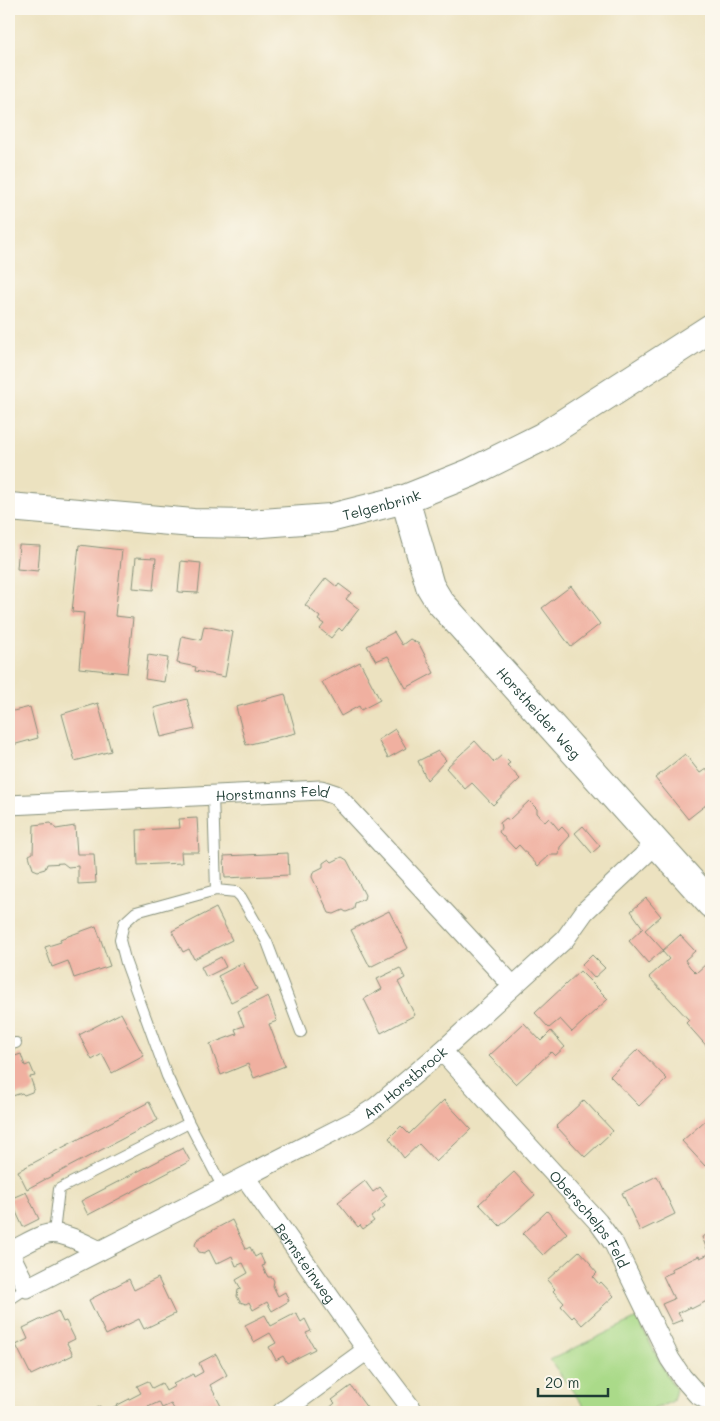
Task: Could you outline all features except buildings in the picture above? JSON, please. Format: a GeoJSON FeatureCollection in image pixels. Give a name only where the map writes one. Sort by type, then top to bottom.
{"type":"FeatureCollection","features":[{"type":"Feature","properties":{"kind":"street","name":"Telgenbrink"},"geometry":{"type":"LineString","coordinates":[[9,507],[194,523],[249,524],[330,518],[406,499],[470,473],[542,437],[711,328]]}},
{"type":"Feature","properties":{"kind":"street","name":"Horstheider Weg"},"geometry":{"type":"LineString","coordinates":[[406,499],[430,586],[439,601],[711,904]]}},
{"type":"Feature","properties":{"kind":"street","name":"Horstmanns Feld"},"geometry":{"type":"LineString","coordinates":[[9,806],[321,790],[336,795],[512,986]]}},
{"type":"Feature","properties":{"kind":"street","name":"Am Horstbrock"},"geometry":{"type":"LineString","coordinates":[[27,1288],[363,1116],[376,1107],[442,1051],[564,939],[585,911],[657,843]]}},
{"type":"Feature","properties":{"kind":"street","name":"Oberschelps Feld"},"geometry":{"type":"LineString","coordinates":[[442,1051],[598,1222],[614,1244],[670,1359],[697,1394],[711,1402]]}},
{"type":"Feature","properties":{"kind":"street","name":"Bernsteinweg"},"geometry":{"type":"LineString","coordinates":[[245,1177],[367,1350],[414,1412]]}},
{"type":"Feature","properties":{"kind":"street"},"geometry":{"type":"LineString","coordinates":[[27,1288],[9,1252],[45,1234],[54,1233],[64,1235],[100,1251]]}},
{"type":"Feature","properties":{"kind":"street"},"geometry":{"type":"LineString","coordinates":[[282,1412],[367,1350]]}},
{"type":"Feature","properties":{"kind":"lane"},"geometry":{"type":"LineString","coordinates":[[213,795],[216,890]]}},
{"type":"Feature","properties":{"kind":"lane"},"geometry":{"type":"LineString","coordinates":[[223,1188],[167,1076],[126,963],[120,940],[124,923],[136,912],[216,890],[236,892],[241,897],[267,942],[301,1032]]}},
{"type":"Feature","properties":{"kind":"lane"},"geometry":{"type":"LineString","coordinates":[[54,1233],[59,1189],[189,1123]]}},
{"type":"Feature","properties":{"kind":"lane"},"geometry":{"type":"LineString","coordinates":[[9,1300],[27,1288]]}},
{"type":"Feature","properties":{"kind":"green space"},"geometry":{"type":"Polygon","coordinates":[[[637,1318],[676,1389],[673,1401],[647,1412],[588,1412],[550,1360],[637,1318]]]}}]}
